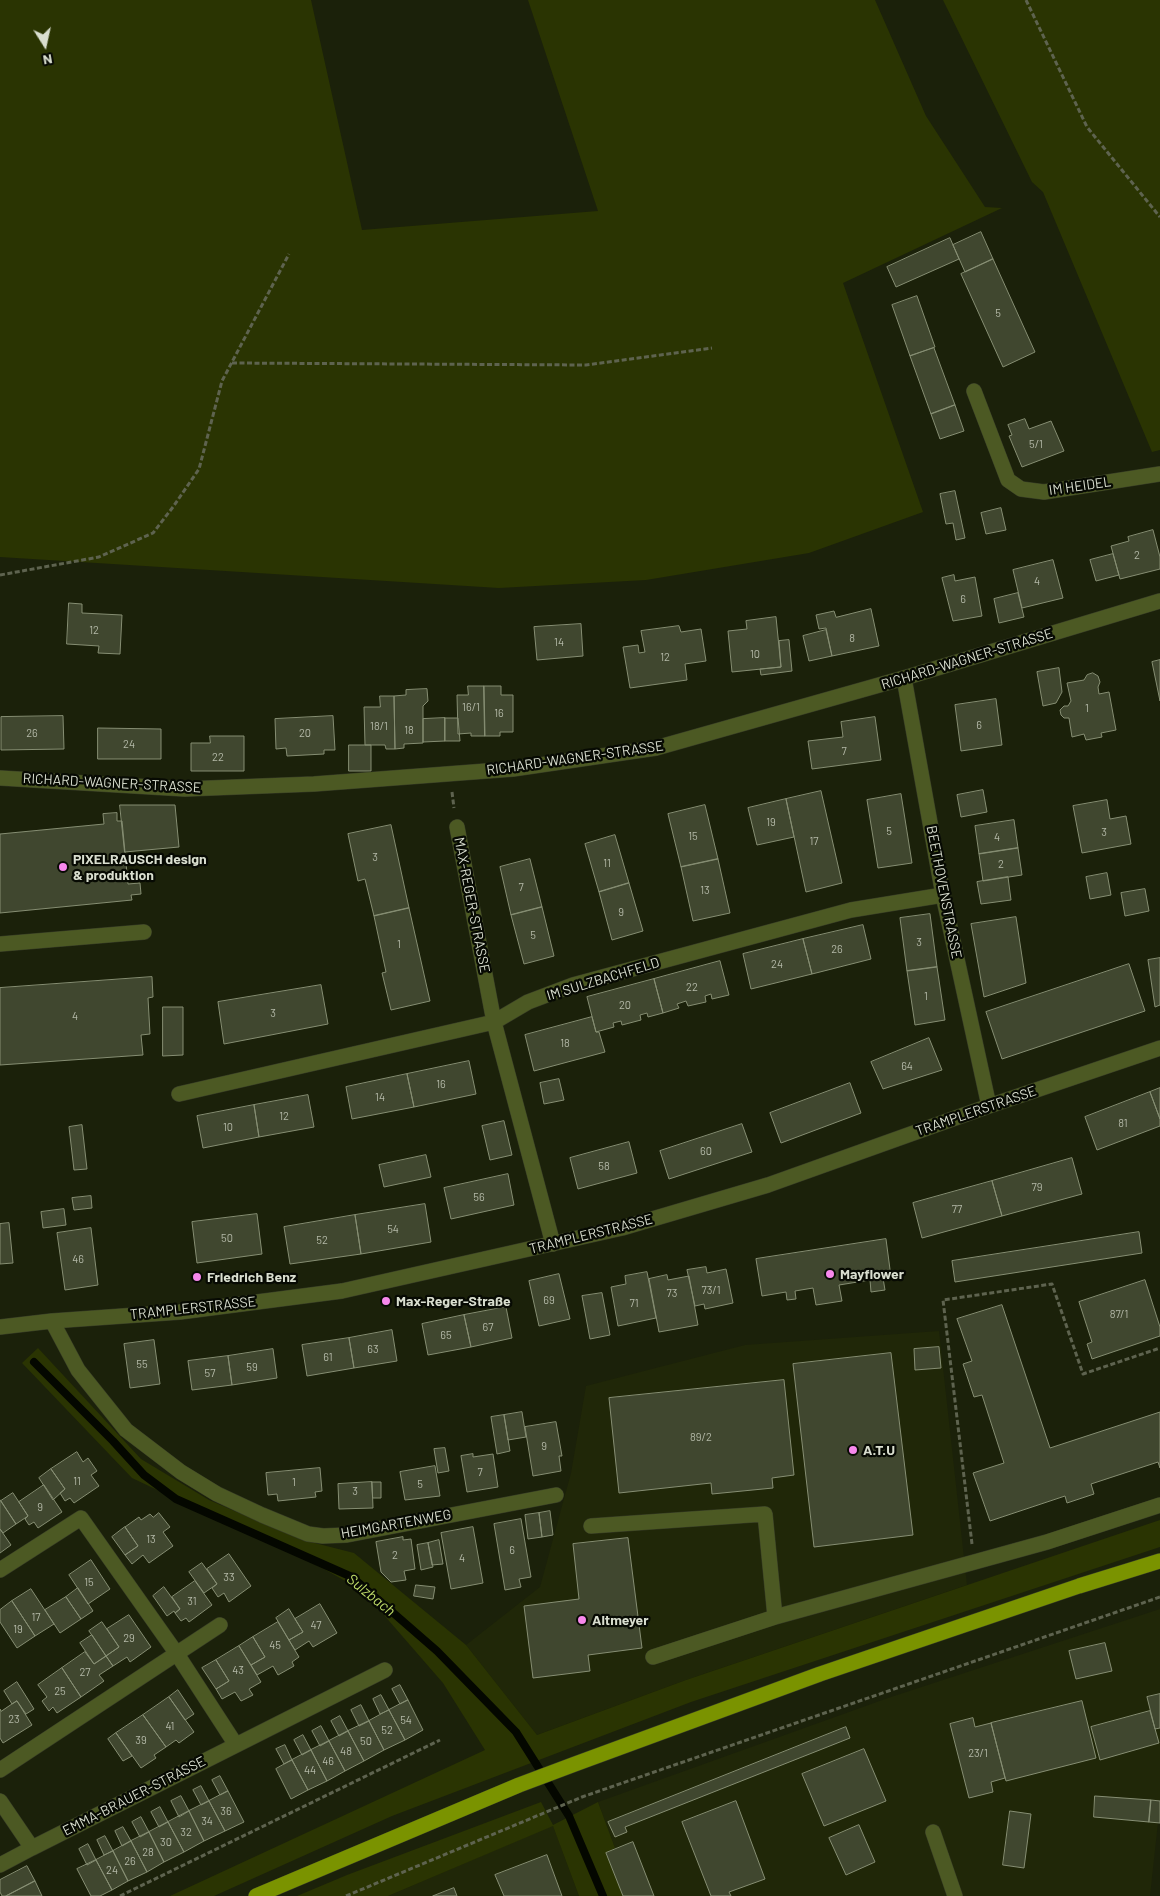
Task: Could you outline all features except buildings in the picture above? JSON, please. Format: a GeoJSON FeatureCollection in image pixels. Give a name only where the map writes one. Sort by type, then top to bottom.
{"type":"FeatureCollection","features":[{"type":"Feature","properties":{"kind":"main road"},"geometry":{"type":"LineString","coordinates":[[256,1896],[519,1785],[575,1764],[820,1674],[1079,1586],[1160,1561]]}},
{"type":"Feature","properties":{"kind":"street","name":"IM HEIDEL"},"geometry":{"type":"LineString","coordinates":[[974,391],[1008,480],[1021,489],[1044,492],[1160,474]]}},
{"type":"Feature","properties":{"kind":"street","name":"RICHARD-WAGNER-STRASSE"},"geometry":{"type":"LineString","coordinates":[[0,778],[184,789],[314,784],[513,768],[656,748],[904,678],[1160,601]]}},
{"type":"Feature","properties":{"kind":"street","name":"BEETHOVENSTRASSE"},"geometry":{"type":"LineString","coordinates":[[904,678],[943,895],[989,1106]]}},
{"type":"Feature","properties":{"kind":"street","name":"MAX-REGER-STRASSE"},"geometry":{"type":"LineString","coordinates":[[457,827],[494,1022],[553,1244]]}},
{"type":"Feature","properties":{"kind":"street","name":"IM SULZBACHFELD"},"geometry":{"type":"LineString","coordinates":[[179,1094],[494,1022],[528,1002],[573,985],[851,910],[943,895]]}},
{"type":"Feature","properties":{"kind":"street"},"geometry":{"type":"LineString","coordinates":[[0,944],[144,932]]}},
{"type":"Feature","properties":{"kind":"street","name":"TRAMPLERSTRASSE"},"geometry":{"type":"LineString","coordinates":[[0,1327],[52,1321],[180,1312],[342,1291],[622,1228],[768,1185],[989,1106],[1160,1048]]}},
{"type":"Feature","properties":{"kind":"street","name":"HEIMGARTENWEG"},"geometry":{"type":"LineString","coordinates":[[52,1321],[78,1370],[126,1430],[181,1472],[217,1494],[308,1534],[323,1536],[347,1534],[556,1495]]}},
{"type":"Feature","properties":{"kind":"street"},"geometry":{"type":"LineString","coordinates":[[653,1657],[775,1617],[1047,1542],[1160,1505]]}},
{"type":"Feature","properties":{"kind":"street"},"geometry":{"type":"LineString","coordinates":[[592,1526],[765,1514],[775,1617]]}},
{"type":"Feature","properties":{"kind":"street"},"geometry":{"type":"LineString","coordinates":[[0,1570],[81,1518],[177,1654],[236,1745]]}},
{"type":"Feature","properties":{"kind":"street"},"geometry":{"type":"LineString","coordinates":[[0,1770],[220,1625]]}},
{"type":"Feature","properties":{"kind":"street","name":"EMMA-BRAUER-STRASSE"},"geometry":{"type":"LineString","coordinates":[[0,1866],[32,1848],[385,1670]]}},
{"type":"Feature","properties":{"kind":"street"},"geometry":{"type":"LineString","coordinates":[[0,1800],[32,1848]]}},
{"type":"Feature","properties":{"kind":"street"},"geometry":{"type":"LineString","coordinates":[[933,1832],[955,1896]]}},
{"type":"Feature","properties":{"kind":"path"},"geometry":{"type":"LineString","coordinates":[[1026,0],[1087,127],[1160,217]]}},
{"type":"Feature","properties":{"kind":"path"},"geometry":{"type":"LineString","coordinates":[[0,575],[99,557],[153,533],[199,468],[222,381],[289,254]]}},
{"type":"Feature","properties":{"kind":"path"},"geometry":{"type":"LineString","coordinates":[[232,363],[586,365],[712,348]]}},
{"type":"Feature","properties":{"kind":"path"},"geometry":{"type":"LineString","coordinates":[[448,774],[457,827]]}},
{"type":"Feature","properties":{"kind":"path"},"geometry":{"type":"LineString","coordinates":[[974,1561],[943,1300],[1052,1284],[1083,1374],[1160,1348]]}},
{"type":"Feature","properties":{"kind":"path"},"geometry":{"type":"LineString","coordinates":[[346,1896],[582,1797],[1160,1597]]}},
{"type":"Feature","properties":{"kind":"path"},"geometry":{"type":"LineString","coordinates":[[120,1896],[440,1740]]}},
{"type":"Feature","properties":{"kind":"shaded area"},"geometry":{"type":"Polygon","coordinates":[[[0,0],[311,0],[362,230],[598,211],[528,0],[875,0],[926,116],[985,207],[1002,208],[843,283],[923,512],[809,553],[646,580],[499,588],[0,557],[0,0]]]}},
{"type":"Feature","properties":{"kind":"shaded area"},"geometry":{"type":"Polygon","coordinates":[[[943,0],[1160,0],[1160,450],[1152,452],[1043,192],[1032,182],[943,0]]]}},
{"type":"Feature","properties":{"kind":"shaded area"},"geometry":{"type":"Polygon","coordinates":[[[939,1331],[967,1585],[686,1680],[537,1735],[466,1645],[540,1587],[571,1473],[586,1386],[745,1345],[939,1331]]]}},
{"type":"Feature","properties":{"kind":"shaded area"},"geometry":{"type":"Polygon","coordinates":[[[38,1348],[141,1459],[209,1500],[303,1540],[354,1553],[466,1645],[537,1735],[686,1680],[1160,1520],[1160,1547],[691,1702],[392,1816],[214,1896],[170,1896],[485,1750],[443,1683],[363,1591],[324,1569],[132,1478],[22,1363],[38,1348]]]}},
{"type":"Feature","properties":{"kind":"shaded area"},"geometry":{"type":"Polygon","coordinates":[[[1160,1609],[1160,1804],[1150,1896],[623,1896],[606,1853],[615,1848],[598,1802],[888,1698],[1160,1609]]]}},
{"type":"Feature","properties":{"kind":"shaded area"},"geometry":{"type":"Polygon","coordinates":[[[541,1802],[553,1825],[598,1802],[615,1848],[606,1853],[623,1896],[579,1896],[553,1826],[388,1896],[297,1896],[347,1875],[541,1802]]]}},
{"type":"Feature","properties":{"kind":"shaded area"},"geometry":{"type":"Polygon","coordinates":[[[553,1825],[579,1896],[388,1896],[553,1825]]]}},
{"type":"Feature","properties":{"kind":"waterway","name":"Sulzbach"},"geometry":{"type":"LineString","coordinates":[[34,1362],[113,1441],[144,1475],[176,1499],[352,1577],[437,1651],[516,1732],[569,1816],[603,1896]]}},
{"type":"Feature","properties":{"kind":"place","name":"PIXELRAUSCH design & produktion"},"geometry":{"type":"Point","coordinates":[63,867]}},
{"type":"Feature","properties":{"kind":"place","name":"Mayflower"},"geometry":{"type":"Point","coordinates":[830,1274]}},
{"type":"Feature","properties":{"kind":"place","name":"Friedrich Benz"},"geometry":{"type":"Point","coordinates":[197,1277]}},
{"type":"Feature","properties":{"kind":"place","name":"Max-Reger-Straße"},"geometry":{"type":"Point","coordinates":[386,1301]}},
{"type":"Feature","properties":{"kind":"place","name":"A.T.U"},"geometry":{"type":"Point","coordinates":[853,1450]}},
{"type":"Feature","properties":{"kind":"place","name":"Altmeyer"},"geometry":{"type":"Point","coordinates":[582,1620]}}]}
